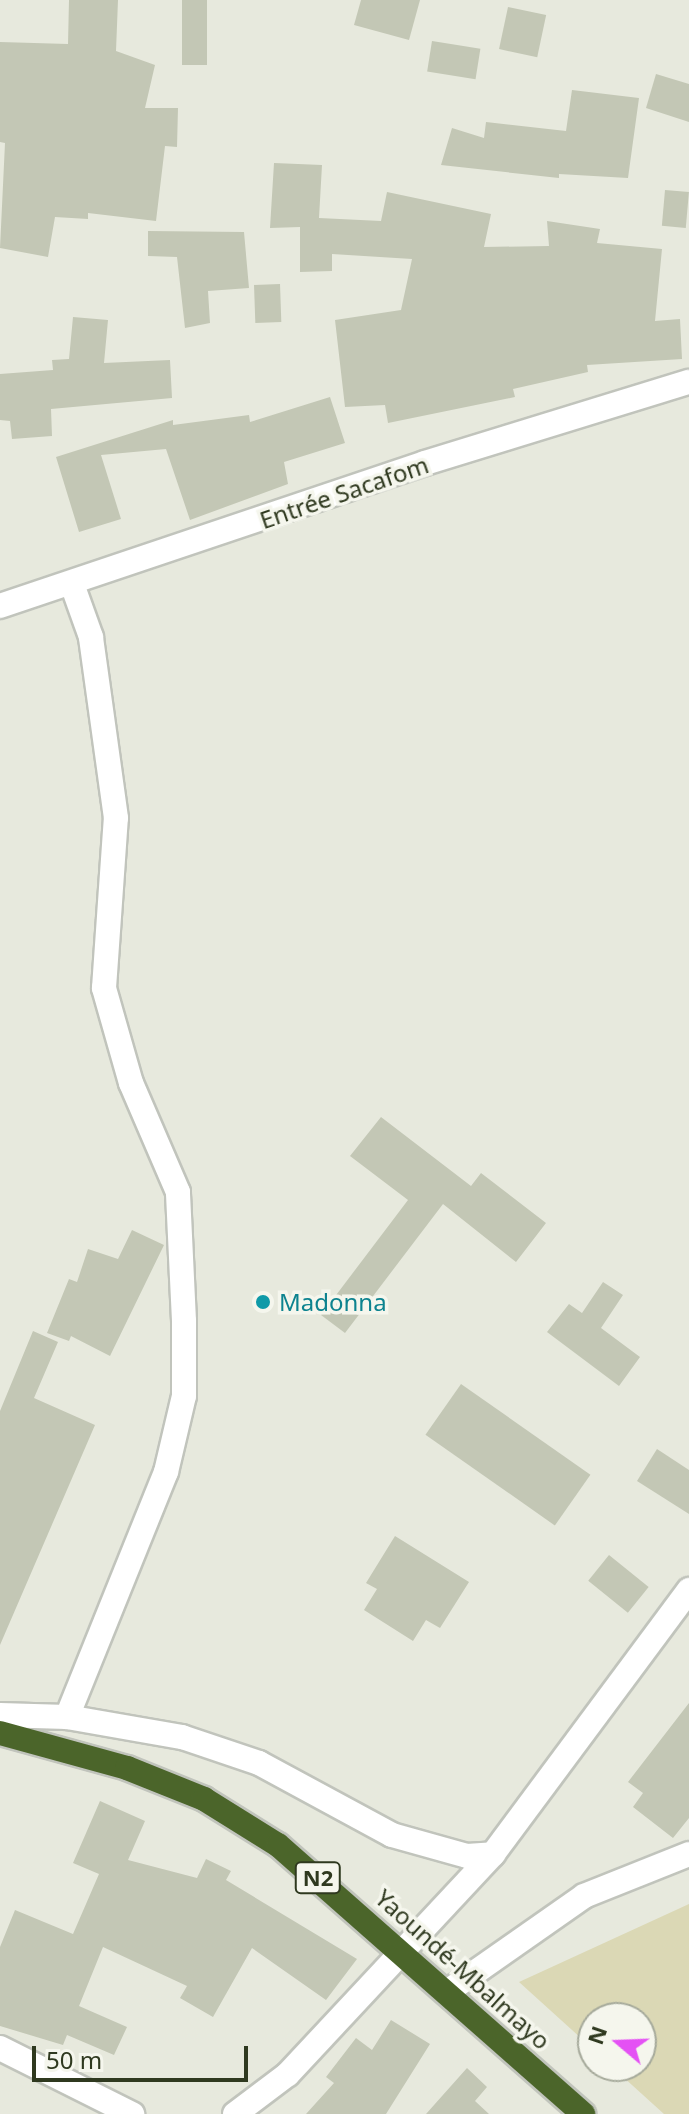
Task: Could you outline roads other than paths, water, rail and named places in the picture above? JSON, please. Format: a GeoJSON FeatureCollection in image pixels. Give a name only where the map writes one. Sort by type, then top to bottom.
{"type":"FeatureCollection","features":[{"type":"Feature","properties":{"kind":"highway","name":"Yaoundé-Mbalmayo"},"geometry":{"type":"LineString","coordinates":[[0,1733],[127,1768],[204,1799],[278,1845],[583,2114]]}},
{"type":"Feature","properties":{"kind":"street","name":"Entrée Sacafom"},"geometry":{"type":"LineString","coordinates":[[0,606],[425,463],[689,382]]}},
{"type":"Feature","properties":{"kind":"street"},"geometry":{"type":"LineString","coordinates":[[67,1717],[166,1472],[184,1396],[178,1192],[131,1083],[104,988],[116,818],[91,637],[72,584]]}},
{"type":"Feature","properties":{"kind":"street"},"geometry":{"type":"LineString","coordinates":[[235,2114],[288,2074],[400,1950],[493,1854],[689,1590]]}},
{"type":"Feature","properties":{"kind":"street"},"geometry":{"type":"LineString","coordinates":[[0,1715],[67,1717],[182,1737],[259,1763],[392,1835],[467,1856],[493,1854]]}},
{"type":"Feature","properties":{"kind":"street"},"geometry":{"type":"LineString","coordinates":[[447,1992],[584,1896],[683,1862]]}},
{"type":"Feature","properties":{"kind":"street"},"geometry":{"type":"LineString","coordinates":[[0,2048],[132,2114]]}},
{"type":"Feature","properties":{"kind":"place","name":"Madonna"},"geometry":{"type":"Point","coordinates":[263,1302]}}]}
